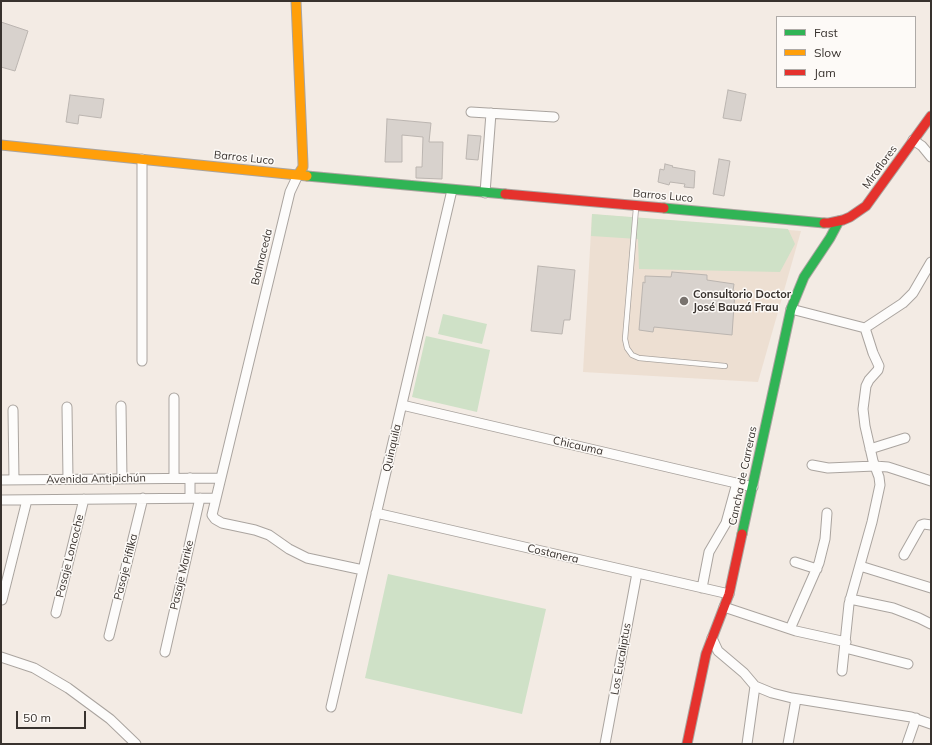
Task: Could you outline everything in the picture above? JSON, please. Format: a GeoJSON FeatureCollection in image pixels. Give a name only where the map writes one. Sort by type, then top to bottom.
{"type":"FeatureCollection","features":[{"type":"Feature","properties":{"kind":"main road","name":"Balmaceda"},"geometry":{"type":"LineString","coordinates":[[296,1],[303,164],[298,176]]}},
{"type":"Feature","properties":{"kind":"main road","name":"Miraflores"},"geometry":{"type":"LineString","coordinates":[[839,221],[850,217],[866,206],[930,118]]}},
{"type":"Feature","properties":{"kind":"main road","name":"Barros Luco"},"geometry":{"type":"LineString","coordinates":[[1,145],[298,176],[452,190],[823,222],[839,221]]}},
{"type":"Feature","properties":{"kind":"main road","name":"Cancha de Carreras"},"geometry":{"type":"LineString","coordinates":[[687,744],[704,665],[712,638],[730,594],[791,309],[804,277],[830,238],[839,221]]}},
{"type":"Feature","properties":{"kind":"street"},"geometry":{"type":"LineString","coordinates":[[471,112],[554,117]]}},
{"type":"Feature","properties":{"kind":"street"},"geometry":{"type":"LineString","coordinates":[[486,193],[491,113]]}},
{"type":"Feature","properties":{"kind":"street"},"geometry":{"type":"LineString","coordinates":[[913,140],[922,146],[931,158]]}},
{"type":"Feature","properties":{"kind":"street"},"geometry":{"type":"LineString","coordinates":[[142,159],[142,361]]}},
{"type":"Feature","properties":{"kind":"street","name":"Balmaceda"},"geometry":{"type":"LineString","coordinates":[[298,176],[290,192],[212,513],[213,517],[222,523],[255,530],[269,536],[289,549],[307,558],[363,570]]}},
{"type":"Feature","properties":{"kind":"street","name":"Quinquila"},"geometry":{"type":"LineString","coordinates":[[331,707],[452,190]]}},
{"type":"Feature","properties":{"kind":"street"},"geometry":{"type":"LineString","coordinates":[[791,309],[865,328],[903,303],[912,293],[931,262]]}},
{"type":"Feature","properties":{"kind":"street"},"geometry":{"type":"LineString","coordinates":[[842,670],[850,599],[872,522],[880,485],[870,449],[863,409],[865,392],[869,380],[878,370],[879,366],[872,353],[865,328]]}},
{"type":"Feature","properties":{"kind":"street"},"geometry":{"type":"LineString","coordinates":[[174,398],[174,478]]}},
{"type":"Feature","properties":{"kind":"street","name":"Chicauma"},"geometry":{"type":"LineString","coordinates":[[402,405],[753,487]]}},
{"type":"Feature","properties":{"kind":"street"},"geometry":{"type":"LineString","coordinates":[[121,406],[122,479]]}},
{"type":"Feature","properties":{"kind":"street"},"geometry":{"type":"LineString","coordinates":[[67,408],[68,479]]}},
{"type":"Feature","properties":{"kind":"street"},"geometry":{"type":"LineString","coordinates":[[13,410],[14,480]]}},
{"type":"Feature","properties":{"kind":"street"},"geometry":{"type":"LineString","coordinates":[[870,449],[905,438]]}},
{"type":"Feature","properties":{"kind":"street"},"geometry":{"type":"LineString","coordinates":[[812,465],[828,468],[875,466],[895,469],[931,481]]}},
{"type":"Feature","properties":{"kind":"street"},"geometry":{"type":"LineString","coordinates":[[190,478],[190,498]]}},
{"type":"Feature","properties":{"kind":"street","name":"Avenida Antipichún"},"geometry":{"type":"LineString","coordinates":[[1,480],[221,478]]}},
{"type":"Feature","properties":{"kind":"street"},"geometry":{"type":"LineString","coordinates":[[702,588],[709,552],[726,523],[736,483]]}},
{"type":"Feature","properties":{"kind":"street","name":"Pasaje Pifilka"},"geometry":{"type":"LineString","coordinates":[[109,636],[143,498]]}},
{"type":"Feature","properties":{"kind":"street","name":"Pasaje Marike"},"geometry":{"type":"LineString","coordinates":[[165,652],[200,498]]}},
{"type":"Feature","properties":{"kind":"street","name":"Avenida Antipichún"},"geometry":{"type":"LineString","coordinates":[[1,500],[216,498]]}},
{"type":"Feature","properties":{"kind":"street","name":"Pasaje Loncoche"},"geometry":{"type":"LineString","coordinates":[[56,613],[84,499]]}},
{"type":"Feature","properties":{"kind":"street"},"geometry":{"type":"LineString","coordinates":[[2,600],[27,500]]}},
{"type":"Feature","properties":{"kind":"street","name":"Costanera"},"geometry":{"type":"LineString","coordinates":[[376,513],[637,574],[730,594]]}},
{"type":"Feature","properties":{"kind":"street"},"geometry":{"type":"LineString","coordinates":[[790,629],[819,563],[825,539],[827,513]]}},
{"type":"Feature","properties":{"kind":"street"},"geometry":{"type":"LineString","coordinates":[[904,555],[921,525],[924,524],[931,526]]}},
{"type":"Feature","properties":{"kind":"street"},"geometry":{"type":"LineString","coordinates":[[795,562],[817,569]]}},
{"type":"Feature","properties":{"kind":"street"},"geometry":{"type":"LineString","coordinates":[[860,566],[931,588]]}},
{"type":"Feature","properties":{"kind":"street","name":"Los Eucaliptus"},"geometry":{"type":"LineString","coordinates":[[605,744],[637,574]]}},
{"type":"Feature","properties":{"kind":"street"},"geometry":{"type":"LineString","coordinates":[[850,599],[893,608],[931,624]]}},
{"type":"Feature","properties":{"kind":"street"},"geometry":{"type":"LineString","coordinates":[[724,607],[790,629],[908,664]]}},
{"type":"Feature","properties":{"kind":"street"},"geometry":{"type":"LineString","coordinates":[[712,638],[718,651],[744,673],[755,686],[772,693],[796,699],[897,714],[916,718],[931,724]]}},
{"type":"Feature","properties":{"kind":"street"},"geometry":{"type":"LineString","coordinates":[[1,657],[34,668],[68,688],[110,719],[136,744]]}},
{"type":"Feature","properties":{"kind":"street"},"geometry":{"type":"LineString","coordinates":[[747,744],[755,686]]}},
{"type":"Feature","properties":{"kind":"street"},"geometry":{"type":"LineString","coordinates":[[788,744],[796,699]]}},
{"type":"Feature","properties":{"kind":"street"},"geometry":{"type":"LineString","coordinates":[[907,744],[916,718]]}},
{"type":"Feature","properties":{"kind":"lane"},"geometry":{"type":"LineString","coordinates":[[636,206],[625,338],[627,348],[632,355],[642,359],[725,366]]}},
{"type":"Feature","properties":{"kind":"shaded area","name":"Consultorio Doctor José Bauzá Frau"},"geometry":{"type":"Polygon","coordinates":[[[592,214],[801,231],[758,382],[583,372],[592,214]]]}},
{"type":"Feature","properties":{"kind":"green space"},"geometry":{"type":"Polygon","coordinates":[[[592,214],[788,229],[795,244],[780,272],[639,269],[638,239],[591,236],[592,214]]]}},
{"type":"Feature","properties":{"kind":"green space"},"geometry":{"type":"Polygon","coordinates":[[[443,314],[487,324],[482,344],[438,334],[443,314]]]}},
{"type":"Feature","properties":{"kind":"green space"},"geometry":{"type":"Polygon","coordinates":[[[426,336],[490,350],[477,412],[412,397],[426,336]]]}},
{"type":"Feature","properties":{"kind":"green space"},"geometry":{"type":"Polygon","coordinates":[[[388,574],[546,609],[522,714],[365,678],[388,574]]]}},
{"type":"Feature","properties":{"kind":"building"},"geometry":{"type":"Polygon","coordinates":[[[1,22],[28,31],[15,71],[1,67],[1,22]]]}},
{"type":"Feature","properties":{"kind":"building"},"geometry":{"type":"Polygon","coordinates":[[[728,90],[746,94],[741,121],[723,118],[728,90]]]}},
{"type":"Feature","properties":{"kind":"building"},"geometry":{"type":"Polygon","coordinates":[[[70,95],[104,99],[101,118],[79,115],[78,124],[66,122],[70,95]]]}},
{"type":"Feature","properties":{"kind":"building"},"geometry":{"type":"Polygon","coordinates":[[[387,119],[431,123],[429,142],[443,142],[442,179],[416,178],[416,167],[422,167],[423,137],[402,135],[402,162],[385,162],[387,119]]]}},
{"type":"Feature","properties":{"kind":"building"},"geometry":{"type":"Polygon","coordinates":[[[468,135],[481,136],[478,160],[466,159],[468,135]]]}},
{"type":"Feature","properties":{"kind":"building"},"geometry":{"type":"Polygon","coordinates":[[[719,159],[730,161],[724,196],[713,194],[719,159]]]}},
{"type":"Feature","properties":{"kind":"building"},"geometry":{"type":"Polygon","coordinates":[[[665,164],[673,166],[672,167],[695,171],[694,188],[684,187],[685,184],[670,182],[669,185],[658,182],[660,169],[664,170],[665,164]]]}},
{"type":"Feature","properties":{"kind":"building"},"geometry":{"type":"Polygon","coordinates":[[[538,266],[575,270],[570,320],[564,320],[562,334],[531,331],[538,266]]]}},
{"type":"Feature","properties":{"kind":"building"},"geometry":{"type":"Polygon","coordinates":[[[672,272],[707,275],[707,280],[734,284],[733,291],[735,291],[732,335],[654,327],[653,332],[639,330],[643,282],[645,283],[645,276],[671,277],[672,272]]]}},
{"type":"Feature","properties":{"kind":"traffic: fast"},"geometry":{"type":"LineString","coordinates":[[307,176],[505,194]]}},
{"type":"Feature","properties":{"kind":"traffic: fast"},"geometry":{"type":"LineString","coordinates":[[664,208],[824,223]]}},
{"type":"Feature","properties":{"kind":"traffic: fast"},"geometry":{"type":"LineString","coordinates":[[742,534],[791,309],[804,277],[830,238],[839,221]]}},
{"type":"Feature","properties":{"kind":"traffic: slow"},"geometry":{"type":"LineString","coordinates":[[296,1],[303,164],[303,167],[298,175]]}},
{"type":"Feature","properties":{"kind":"traffic: slow"},"geometry":{"type":"LineString","coordinates":[[1,145],[307,176]]}},
{"type":"Feature","properties":{"kind":"traffic: jam"},"geometry":{"type":"LineString","coordinates":[[824,223],[843,220],[866,206],[931,116]]}},
{"type":"Feature","properties":{"kind":"traffic: jam"},"geometry":{"type":"LineString","coordinates":[[505,194],[664,208]]}},
{"type":"Feature","properties":{"kind":"traffic: jam"},"geometry":{"type":"LineString","coordinates":[[687,744],[706,654],[729,594],[742,534]]}},
{"type":"Feature","properties":{"kind":"place","name":"Consultorio Doctor José Bauzá Frau"},"geometry":{"type":"Point","coordinates":[684,301]}}]}
